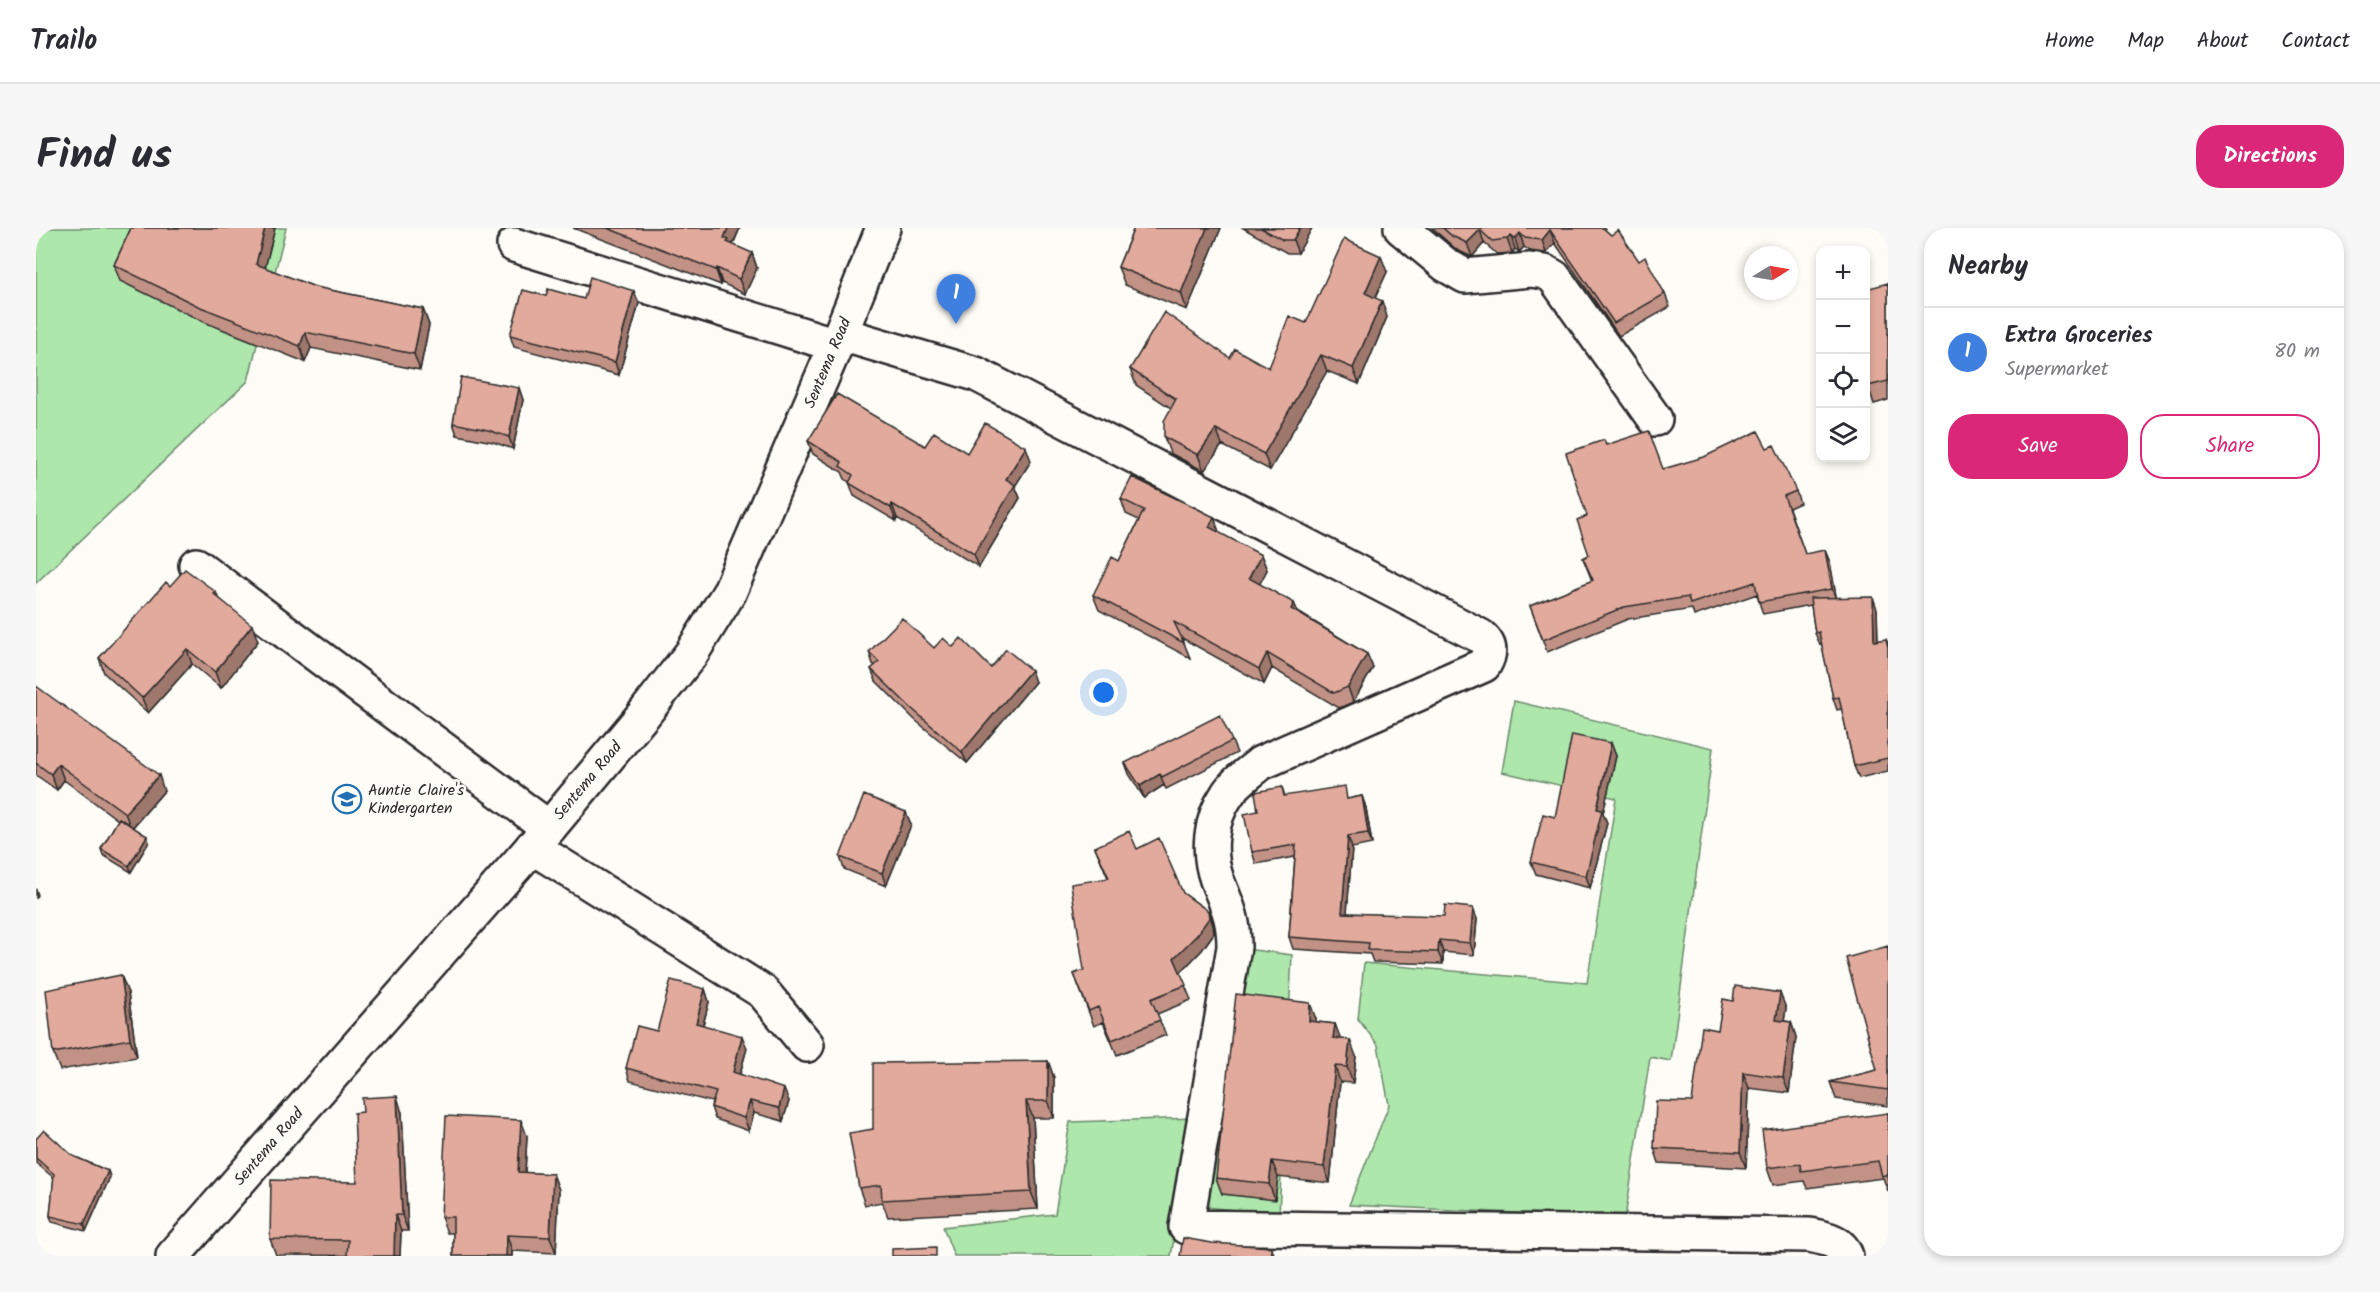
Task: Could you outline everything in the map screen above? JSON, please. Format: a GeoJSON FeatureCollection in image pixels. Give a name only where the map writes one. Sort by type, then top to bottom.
{"type":"FeatureCollection","features":[{"type":"Feature","properties":{"kind":"street","name":"Sentema Road"},"geometry":{"type":"LineString","coordinates":[[173,1256],[541,838],[691,654],[729,593],[839,339],[883,228]]}},
{"type":"Feature","properties":{"kind":"street"},"geometry":{"type":"LineString","coordinates":[[1401,228],[1446,265],[1465,276],[1530,270],[1545,272],[1554,277],[1655,419]]}},
{"type":"Feature","properties":{"kind":"street"},"geometry":{"type":"LineString","coordinates":[[514,245],[839,339],[976,374],[1480,636],[1486,642],[1490,649],[1489,657],[1484,665],[1261,763],[1226,795],[1210,838],[1211,859],[1234,926],[1234,947],[1186,1227],[1809,1235],[1830,1239],[1844,1250],[1846,1256]]}},
{"type":"Feature","properties":{"kind":"street"},"geometry":{"type":"LineString","coordinates":[[196,565],[541,838],[763,992],[807,1045]]}},
{"type":"Feature","properties":{"kind":"green space"},"geometry":{"type":"Polygon","coordinates":[[[36,228],[286,228],[248,381],[36,583],[36,228]]]}},
{"type":"Feature","properties":{"kind":"green space"},"geometry":{"type":"Polygon","coordinates":[[[1514,701],[1713,748],[1671,1061],[1650,1057],[1625,1218],[1349,1205],[1389,1105],[1378,1045],[1358,1019],[1364,963],[1587,983],[1616,798],[1502,772],[1514,701]]]}},
{"type":"Feature","properties":{"kind":"green space"},"geometry":{"type":"Polygon","coordinates":[[[1245,949],[1292,955],[1279,1215],[1197,1206],[1245,949]]]}},
{"type":"Feature","properties":{"kind":"green space"},"geometry":{"type":"Polygon","coordinates":[[[1195,1118],[1171,1256],[954,1256],[943,1227],[1055,1214],[1070,1122],[1195,1118]]]}},
{"type":"Feature","properties":{"kind":"building"},"geometry":{"type":"Polygon","coordinates":[[[131,228],[265,228],[256,264],[315,287],[423,309],[414,354],[305,332],[300,346],[198,306],[114,265],[131,228]]]}},
{"type":"Feature","properties":{"kind":"building"},"geometry":{"type":"Polygon","coordinates":[[[607,228],[728,228],[724,238],[729,240],[727,242],[752,253],[739,279],[717,268],[716,270],[607,228]]]}},
{"type":"Feature","properties":{"kind":"building"},"geometry":{"type":"Polygon","coordinates":[[[1134,228],[1207,228],[1181,293],[1118,267],[1134,228]]]}},
{"type":"Feature","properties":{"kind":"building"},"geometry":{"type":"Polygon","coordinates":[[[1261,228],[1300,228],[1293,240],[1283,240],[1261,228]]]}},
{"type":"Feature","properties":{"kind":"building"},"geometry":{"type":"Polygon","coordinates":[[[1443,228],[1603,228],[1611,235],[1618,230],[1639,261],[1645,257],[1665,294],[1614,323],[1550,230],[1542,240],[1525,238],[1520,233],[1515,239],[1511,236],[1507,239],[1492,241],[1480,230],[1467,243],[1452,236],[1443,228]]]}},
{"type":"Feature","properties":{"kind":"building"},"geometry":{"type":"Polygon","coordinates":[[[1344,239],[1381,256],[1365,293],[1382,301],[1353,368],[1321,355],[1264,454],[1216,429],[1198,455],[1164,437],[1164,421],[1176,399],[1130,369],[1164,312],[1230,358],[1235,349],[1269,368],[1289,316],[1306,323],[1344,239]]]}},
{"type":"Feature","properties":{"kind":"building"},"geometry":{"type":"Polygon","coordinates":[[[590,277],[634,291],[615,362],[510,335],[523,290],[546,296],[548,289],[584,299],[590,277]]]}},
{"type":"Feature","properties":{"kind":"building"},"geometry":{"type":"Polygon","coordinates":[[[1888,283],[1888,381],[1870,386],[1870,300],[1870,288],[1888,283]]]}},
{"type":"Feature","properties":{"kind":"building"},"geometry":{"type":"Polygon","coordinates":[[[461,377],[519,388],[509,437],[453,423],[461,377]]]}},
{"type":"Feature","properties":{"kind":"building"},"geometry":{"type":"Polygon","coordinates":[[[837,394],[925,446],[934,432],[967,453],[985,423],[1026,447],[1006,479],[1015,485],[974,554],[892,504],[891,508],[849,483],[853,475],[840,466],[842,462],[808,441],[837,394]]]}},
{"type":"Feature","properties":{"kind":"building"},"geometry":{"type":"Polygon","coordinates":[[[1649,431],[1663,469],[1704,457],[1758,431],[1767,448],[1774,445],[1796,491],[1784,496],[1805,554],[1825,550],[1832,589],[1759,602],[1755,582],[1690,604],[1688,597],[1624,607],[1543,640],[1530,606],[1593,580],[1583,558],[1589,555],[1577,520],[1587,516],[1566,453],[1604,440],[1606,445],[1649,431]]]}},
{"type":"Feature","properties":{"kind":"building"},"geometry":{"type":"Polygon","coordinates":[[[1132,477],[1214,517],[1209,527],[1261,555],[1249,578],[1294,603],[1291,609],[1367,654],[1348,687],[1334,693],[1267,653],[1259,669],[1174,622],[1184,643],[1093,595],[1112,557],[1119,561],[1144,510],[1121,499],[1132,477]]]}},
{"type":"Feature","properties":{"kind":"building"},"geometry":{"type":"Polygon","coordinates":[[[185,569],[216,592],[214,594],[252,625],[215,672],[187,649],[142,698],[99,658],[166,582],[170,586],[185,569]]]}},
{"type":"Feature","properties":{"kind":"building"},"geometry":{"type":"Polygon","coordinates":[[[1873,597],[1874,641],[1886,639],[1888,647],[1888,758],[1854,766],[1839,697],[1833,698],[1819,632],[1815,633],[1810,598],[1873,597]]]}},
{"type":"Feature","properties":{"kind":"building"},"geometry":{"type":"Polygon","coordinates":[[[902,618],[934,648],[943,638],[953,647],[961,638],[991,668],[1006,649],[1031,670],[962,752],[911,708],[871,669],[879,662],[869,652],[902,618]]]}},
{"type":"Feature","properties":{"kind":"building"},"geometry":{"type":"Polygon","coordinates":[[[36,686],[159,775],[125,813],[58,764],[51,774],[36,763],[36,686]]]}},
{"type":"Feature","properties":{"kind":"building"},"geometry":{"type":"Polygon","coordinates":[[[1220,715],[1232,741],[1162,777],[1160,774],[1140,786],[1125,763],[1220,715]]]}},
{"type":"Feature","properties":{"kind":"building"},"geometry":{"type":"Polygon","coordinates":[[[1572,735],[1611,743],[1597,809],[1602,810],[1586,876],[1531,862],[1543,814],[1555,817],[1572,735]]]}},
{"type":"Feature","properties":{"kind":"building"},"geometry":{"type":"Polygon","coordinates":[[[1345,786],[1347,799],[1362,796],[1368,833],[1348,836],[1342,913],[1444,916],[1445,905],[1473,908],[1470,943],[1439,940],[1438,952],[1368,950],[1369,943],[1289,937],[1296,845],[1252,852],[1244,814],[1258,811],[1255,792],[1282,787],[1284,796],[1345,786]]]}},
{"type":"Feature","properties":{"kind":"building"},"geometry":{"type":"Polygon","coordinates":[[[864,795],[906,812],[882,873],[840,857],[864,795]]]}},
{"type":"Feature","properties":{"kind":"building"},"geometry":{"type":"Polygon","coordinates":[[[119,818],[147,836],[129,866],[101,849],[119,818]]]}},
{"type":"Feature","properties":{"kind":"building"},"geometry":{"type":"Polygon","coordinates":[[[1129,831],[1137,849],[1159,838],[1183,893],[1208,911],[1209,918],[1197,935],[1174,958],[1186,985],[1151,999],[1160,1020],[1112,1040],[1098,1007],[1089,1011],[1074,974],[1084,970],[1071,884],[1109,878],[1095,847],[1129,831]]]}},
{"type":"Feature","properties":{"kind":"building"},"geometry":{"type":"Polygon","coordinates":[[[1888,946],[1888,1090],[1830,1082],[1877,1070],[1846,958],[1888,946]]]}},
{"type":"Feature","properties":{"kind":"building"},"geometry":{"type":"Polygon","coordinates":[[[121,975],[130,1039],[53,1053],[46,990],[121,975]]]}},
{"type":"Feature","properties":{"kind":"building"},"geometry":{"type":"Polygon","coordinates":[[[671,980],[705,989],[696,1023],[742,1036],[733,1072],[784,1089],[779,1108],[750,1101],[744,1118],[711,1107],[716,1092],[626,1068],[637,1026],[657,1031],[671,980]]]}},
{"type":"Feature","properties":{"kind":"building"},"geometry":{"type":"Polygon","coordinates":[[[1735,986],[1780,993],[1776,1020],[1791,1022],[1783,1078],[1743,1072],[1740,1152],[1654,1148],[1656,1101],[1692,1102],[1702,1027],[1718,1030],[1723,999],[1733,1001],[1735,986]]]}},
{"type":"Feature","properties":{"kind":"building"},"geometry":{"type":"Polygon","coordinates":[[[1236,994],[1310,1003],[1309,1021],[1335,1024],[1333,1038],[1350,1040],[1347,1067],[1335,1066],[1324,1167],[1272,1161],[1269,1184],[1216,1178],[1236,994]]]}},
{"type":"Feature","properties":{"kind":"building"},"geometry":{"type":"Polygon","coordinates":[[[1048,1061],[1048,1101],[1026,1101],[1031,1192],[882,1200],[881,1185],[859,1188],[849,1133],[873,1129],[873,1063],[1048,1061]]]}},
{"type":"Feature","properties":{"kind":"building"},"geometry":{"type":"Polygon","coordinates":[[[397,1096],[402,1215],[395,1215],[394,1256],[347,1256],[348,1240],[270,1239],[271,1180],[357,1182],[354,1113],[363,1112],[362,1098],[397,1096]]]}},
{"type":"Feature","properties":{"kind":"building"},"geometry":{"type":"Polygon","coordinates":[[[1888,1113],[1888,1174],[1882,1176],[1878,1161],[1801,1171],[1800,1164],[1767,1168],[1762,1130],[1888,1113]]]}},
{"type":"Feature","properties":{"kind":"building"},"geometry":{"type":"Polygon","coordinates":[[[446,1116],[521,1120],[518,1172],[553,1174],[550,1237],[507,1235],[506,1256],[453,1256],[453,1217],[441,1217],[446,1116]]]}},
{"type":"Feature","properties":{"kind":"building"},"geometry":{"type":"Polygon","coordinates":[[[44,1130],[73,1156],[108,1171],[84,1224],[50,1216],[54,1174],[36,1158],[36,1139],[44,1130]]]}},
{"type":"Feature","properties":{"kind":"building"},"geometry":{"type":"Polygon","coordinates":[[[1183,1238],[1212,1243],[1271,1247],[1271,1256],[1180,1256],[1183,1238]]]}},
{"type":"Feature","properties":{"kind":"building"},"geometry":{"type":"Polygon","coordinates":[[[936,1247],[936,1256],[892,1256],[892,1249],[936,1247]]]}},
{"type":"Feature","properties":{"kind":"place","name":"Extra Groceries"},"geometry":{"type":"Point","coordinates":[956,324]}},
{"type":"Feature","properties":{"kind":"place","name":"Auntie Claire's Kindergarten"},"geometry":{"type":"Point","coordinates":[347,799]}}]}
